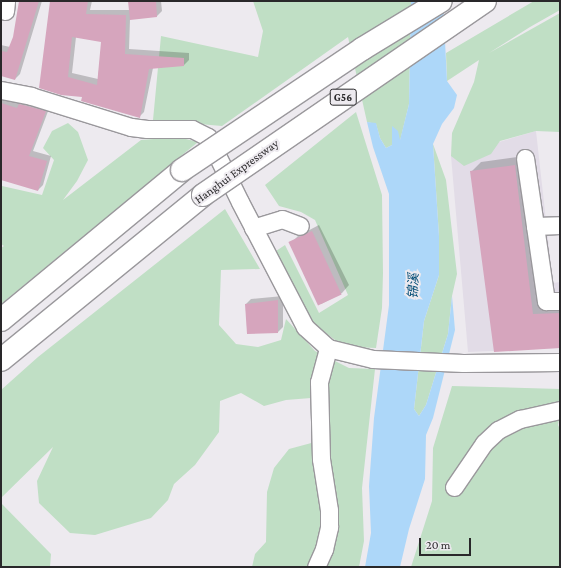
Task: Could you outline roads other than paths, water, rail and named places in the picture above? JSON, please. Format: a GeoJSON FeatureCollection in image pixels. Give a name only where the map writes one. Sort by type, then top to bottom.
{"type":"FeatureCollection","features":[{"type":"Feature","properties":{"kind":"highway","name":"G56"},"geometry":{"type":"LineString","coordinates":[[1,320],[182,170],[362,49],[441,1]]}},
{"type":"Feature","properties":{"kind":"highway","name":"Hanghui Expressway"},"geometry":{"type":"LineString","coordinates":[[1,360],[203,195],[484,1]]}},
{"type":"Feature","properties":{"kind":"street"},"geometry":{"type":"LineString","coordinates":[[1,90],[31,96],[132,127],[147,129],[192,129],[208,136],[253,228],[305,327],[328,348],[373,359],[463,363],[560,362]]}},
{"type":"Feature","properties":{"kind":"street"},"geometry":{"type":"LineString","coordinates":[[525,158],[546,301],[560,301]]}},
{"type":"Feature","properties":{"kind":"street"},"geometry":{"type":"LineString","coordinates":[[253,228],[282,219],[300,226]]}},
{"type":"Feature","properties":{"kind":"street"},"geometry":{"type":"LineString","coordinates":[[535,226],[560,225]]}},
{"type":"Feature","properties":{"kind":"street"},"geometry":{"type":"LineString","coordinates":[[316,567],[324,549],[329,527],[329,510],[321,459],[318,382],[328,348]]}},
{"type":"Feature","properties":{"kind":"street"},"geometry":{"type":"LineString","coordinates":[[454,487],[484,443],[498,430],[520,419],[560,410]]}},
{"type":"Feature","properties":{"kind":"water","name":"锦溪"},"geometry":{"type":"Polygon","coordinates":[[[411,1],[443,1],[447,81],[457,95],[454,108],[442,124],[433,144],[439,236],[439,275],[424,321],[414,409],[419,416],[426,405],[448,334],[452,296],[455,330],[433,418],[426,435],[425,479],[409,529],[400,567],[365,567],[371,533],[369,486],[374,418],[389,305],[389,194],[373,147],[367,122],[376,123],[380,138],[386,148],[392,145],[392,126],[398,131],[400,140],[409,104],[411,1]]]}}]}
